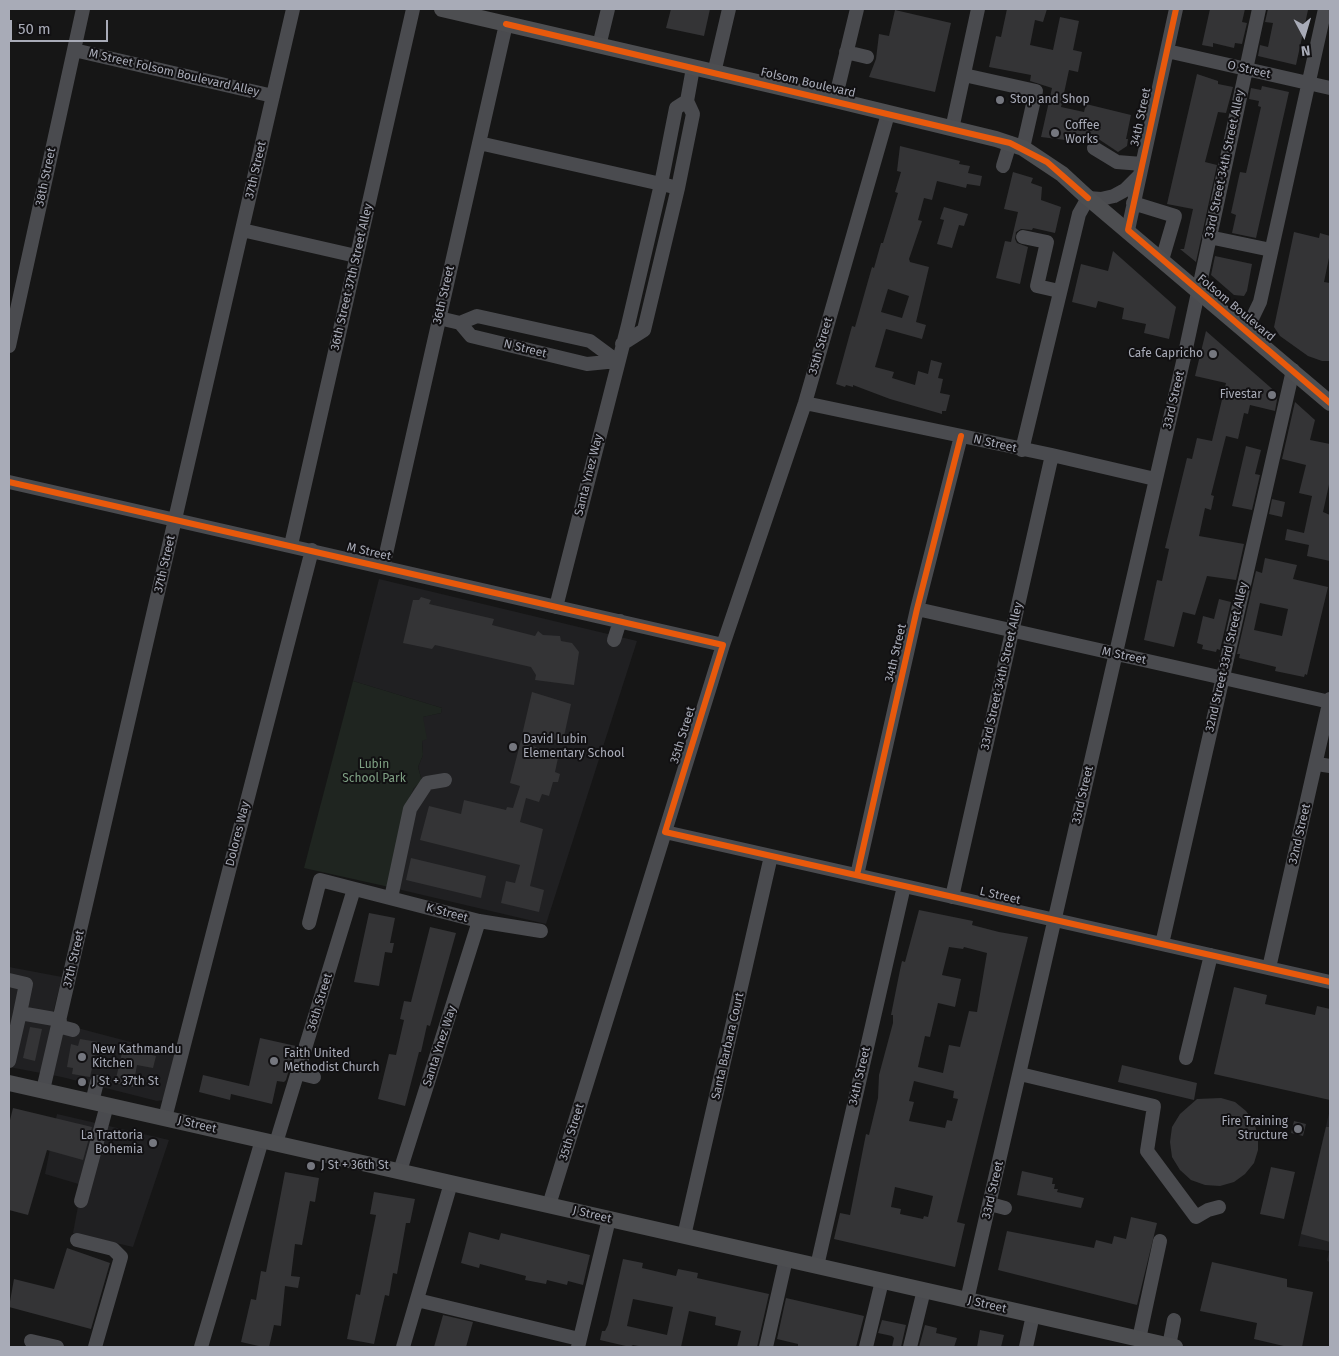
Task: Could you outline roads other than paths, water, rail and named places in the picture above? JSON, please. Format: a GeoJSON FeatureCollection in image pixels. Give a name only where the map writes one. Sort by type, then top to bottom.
{"type":"FeatureCollection","features":[{"type":"Feature","properties":{"kind":"main road","name":"Folsom Boulevard"},"geometry":{"type":"LineString","coordinates":[[442,9],[482,13],[506,24],[835,100],[1017,145],[1062,174],[1197,290],[1329,399]]}},
{"type":"Feature","properties":{"kind":"main road","name":"J Street"},"geometry":{"type":"LineString","coordinates":[[9,1083],[1172,1347]]}},
{"type":"Feature","properties":{"kind":"street","name":"38th Street"},"geometry":{"type":"LineString","coordinates":[[9,346],[83,9]]}},
{"type":"Feature","properties":{"kind":"street","name":"37th Street"},"geometry":{"type":"LineString","coordinates":[[43,1090],[293,9]]}},
{"type":"Feature","properties":{"kind":"street","name":"36th Street 37th Street Alley"},"geometry":{"type":"LineString","coordinates":[[291,545],[412,9]]}},
{"type":"Feature","properties":{"kind":"street"},"geometry":{"type":"LineString","coordinates":[[599,46],[608,9]]}},
{"type":"Feature","properties":{"kind":"street"},"geometry":{"type":"LineString","coordinates":[[714,73],[729,9]]}},
{"type":"Feature","properties":{"kind":"street"},"geometry":{"type":"LineString","coordinates":[[835,100],[857,9]]}},
{"type":"Feature","properties":{"kind":"street"},"geometry":{"type":"LineString","coordinates":[[952,129],[978,9]]}},
{"type":"Feature","properties":{"kind":"street","name":"34th Street"},"geometry":{"type":"LineString","coordinates":[[1128,230],[1176,9]]}},
{"type":"Feature","properties":{"kind":"street","name":"33rd Street 34th Street Alley"},"geometry":{"type":"LineString","coordinates":[[1197,290],[1259,9]]}},
{"type":"Feature","properties":{"kind":"street"},"geometry":{"type":"LineString","coordinates":[[1246,331],[1260,302],[1325,9]]}},
{"type":"Feature","properties":{"kind":"street","name":"36th Street"},"geometry":{"type":"LineString","coordinates":[[383,566],[506,24]]}},
{"type":"Feature","properties":{"kind":"street","name":"M Street Folsom Boulevard Alley"},"geometry":{"type":"LineString","coordinates":[[74,50],[273,96]]}},
{"type":"Feature","properties":{"kind":"street","name":"O Street"},"geometry":{"type":"LineString","coordinates":[[1167,51],[1330,88]]}},
{"type":"Feature","properties":{"kind":"street"},"geometry":{"type":"LineString","coordinates":[[846,52],[868,57]]}},
{"type":"Feature","properties":{"kind":"street","name":"Santa Ynez Way"},"geometry":{"type":"LineString","coordinates":[[622,344],[644,330],[678,188],[693,114],[687,101],[693,68]]}},
{"type":"Feature","properties":{"kind":"street"},"geometry":{"type":"LineString","coordinates":[[964,75],[1036,91],[1017,145],[1003,166]]}},
{"type":"Feature","properties":{"kind":"street","name":"Santa Ynez Way"},"geometry":{"type":"LineString","coordinates":[[556,607],[661,184],[676,108],[687,101]]}},
{"type":"Feature","properties":{"kind":"street","name":"35th Street"},"geometry":{"type":"LineString","coordinates":[[549,1205],[723,645],[805,402],[888,114]]}},
{"type":"Feature","properties":{"kind":"street"},"geometry":{"type":"LineString","coordinates":[[479,143],[678,188]]}},
{"type":"Feature","properties":{"kind":"street"},"geometry":{"type":"LineString","coordinates":[[1022,450],[1079,214],[1088,198],[1102,199],[1114,196],[1125,190],[1141,170],[1117,162],[1094,148]]}},
{"type":"Feature","properties":{"kind":"street"},"geometry":{"type":"LineString","coordinates":[[1134,202],[1175,216],[1162,260]]}},
{"type":"Feature","properties":{"kind":"street"},"geometry":{"type":"LineString","coordinates":[[242,230],[356,256]]}},
{"type":"Feature","properties":{"kind":"street"},"geometry":{"type":"LineString","coordinates":[[1023,237],[1070,248]]}},
{"type":"Feature","properties":{"kind":"street"},"geometry":{"type":"LineString","coordinates":[[1209,237],[1271,250]]}},
{"type":"Feature","properties":{"kind":"street"},"geometry":{"type":"LineString","coordinates":[[1047,242],[1037,286],[1059,292]]}},
{"type":"Feature","properties":{"kind":"street","name":"33rd Street"},"geometry":{"type":"LineString","coordinates":[[967,1300],[1197,290]]}},
{"type":"Feature","properties":{"kind":"street"},"geometry":{"type":"LineString","coordinates":[[460,324],[476,316],[590,341],[617,361]]}},
{"type":"Feature","properties":{"kind":"street","name":"N Street"},"geometry":{"type":"LineString","coordinates":[[439,318],[460,324],[472,336],[577,362],[586,364],[617,361]]}},
{"type":"Feature","properties":{"kind":"street","name":"32nd Street 33rd Street Alley"},"geometry":{"type":"LineString","coordinates":[[1162,944],[1293,370]]}},
{"type":"Feature","properties":{"kind":"street","name":"N Street"},"geometry":{"type":"LineString","coordinates":[[805,402],[1022,450],[1052,454],[1155,479]]}},
{"type":"Feature","properties":{"kind":"street","name":"34th Street"},"geometry":{"type":"LineString","coordinates":[[857,875],[917,609],[961,436]]}},
{"type":"Feature","properties":{"kind":"street","name":"33rd Street 34th Street Alley"},"geometry":{"type":"LineString","coordinates":[[952,897],[1052,454]]}},
{"type":"Feature","properties":{"kind":"street","name":"M Street"},"geometry":{"type":"LineString","coordinates":[[9,482],[176,518],[723,645]]}},
{"type":"Feature","properties":{"kind":"street","name":"Dolores Way"},"geometry":{"type":"LineString","coordinates":[[165,1118],[312,550]]}},
{"type":"Feature","properties":{"kind":"street","name":"M Street"},"geometry":{"type":"LineString","coordinates":[[917,609],[1330,701]]}},
{"type":"Feature","properties":{"kind":"street"},"geometry":{"type":"LineString","coordinates":[[614,640],[620,622]]}},
{"type":"Feature","properties":{"kind":"street","name":"32nd Street"},"geometry":{"type":"LineString","coordinates":[[1268,968],[1324,765],[1330,701]]}},
{"type":"Feature","properties":{"kind":"street"},"geometry":{"type":"LineString","coordinates":[[391,898],[410,809],[427,783],[445,780]]}},
{"type":"Feature","properties":{"kind":"street","name":"L Street"},"geometry":{"type":"LineString","coordinates":[[665,832],[1330,982]]}},
{"type":"Feature","properties":{"kind":"street","name":"Santa Barbara Court"},"geometry":{"type":"LineString","coordinates":[[684,1236],[771,856]]}},
{"type":"Feature","properties":{"kind":"street","name":"K Street"},"geometry":{"type":"LineString","coordinates":[[309,923],[320,880],[479,921],[541,932]]}},
{"type":"Feature","properties":{"kind":"street","name":"34th Street"},"geometry":{"type":"LineString","coordinates":[[817,1266],[904,886]]}},
{"type":"Feature","properties":{"kind":"street","name":"36th Street"},"geometry":{"type":"LineString","coordinates":[[201,1347],[269,1142],[298,1073],[354,889]]}},
{"type":"Feature","properties":{"kind":"street","name":"Santa Ynez Way"},"geometry":{"type":"LineString","coordinates":[[400,1171],[479,921]]}},
{"type":"Feature","properties":{"kind":"street"},"geometry":{"type":"LineString","coordinates":[[1186,1058],[1211,955]]}},
{"type":"Feature","properties":{"kind":"street"},"geometry":{"type":"LineString","coordinates":[[9,980],[26,984],[9,1061]]}},
{"type":"Feature","properties":{"kind":"street"},"geometry":{"type":"LineString","coordinates":[[20,1013],[59,1023],[73,1030]]}},
{"type":"Feature","properties":{"kind":"street"},"geometry":{"type":"LineString","coordinates":[[298,1073],[314,1076]]}},
{"type":"Feature","properties":{"kind":"street"},"geometry":{"type":"LineString","coordinates":[[1020,1074],[1154,1106],[1148,1151],[1196,1217],[1208,1210],[1219,1208]]}},
{"type":"Feature","properties":{"kind":"street"},"geometry":{"type":"LineString","coordinates":[[81,1201],[99,1103],[97,1082]]}},
{"type":"Feature","properties":{"kind":"street"},"geometry":{"type":"LineString","coordinates":[[403,1347],[451,1183]]}},
{"type":"Feature","properties":{"kind":"street"},"geometry":{"type":"LineString","coordinates":[[990,1204],[1005,1208]]}},
{"type":"Feature","properties":{"kind":"street"},"geometry":{"type":"LineString","coordinates":[[417,1300],[578,1343],[608,1219]]}},
{"type":"Feature","properties":{"kind":"street"},"geometry":{"type":"LineString","coordinates":[[77,1240],[113,1249],[121,1257],[95,1347]]}},
{"type":"Feature","properties":{"kind":"street"},"geometry":{"type":"LineString","coordinates":[[1139,1339],[1160,1241]]}},
{"type":"Feature","properties":{"kind":"street"},"geometry":{"type":"LineString","coordinates":[[766,1347],[786,1259]]}},
{"type":"Feature","properties":{"kind":"street"},"geometry":{"type":"LineString","coordinates":[[866,1347],[882,1281]]}},
{"type":"Feature","properties":{"kind":"street"},"geometry":{"type":"LineString","coordinates":[[910,1347],[924,1290]]}},
{"type":"Feature","properties":{"kind":"street"},"geometry":{"type":"LineString","coordinates":[[1026,1347],[1033,1315]]}},
{"type":"Feature","properties":{"kind":"street"},"geometry":{"type":"LineString","coordinates":[[1172,1347],[1174,1320]]}},
{"type":"Feature","properties":{"kind":"street"},"geometry":{"type":"LineString","coordinates":[[31,1341],[57,1347]]}},
{"type":"Feature","properties":{"kind":"place","name":"Stop and Shop"},"geometry":{"type":"Point","coordinates":[1000,100]}},
{"type":"Feature","properties":{"kind":"place","name":"Coffee Works"},"geometry":{"type":"Point","coordinates":[1055,133]}},
{"type":"Feature","properties":{"kind":"place","name":"Cafe Capricho"},"geometry":{"type":"Point","coordinates":[1213,354]}},
{"type":"Feature","properties":{"kind":"place","name":"Fivestar"},"geometry":{"type":"Point","coordinates":[1272,395]}},
{"type":"Feature","properties":{"kind":"place","name":"David Lubin Elementary School"},"geometry":{"type":"Point","coordinates":[513,747]}},
{"type":"Feature","properties":{"kind":"place","name":"New Kathmandu Kitchen"},"geometry":{"type":"Point","coordinates":[82,1057]}},
{"type":"Feature","properties":{"kind":"place","name":"Faith United Methodist Church"},"geometry":{"type":"Point","coordinates":[274,1061]}},
{"type":"Feature","properties":{"kind":"place","name":"J St + 37th St"},"geometry":{"type":"Point","coordinates":[82,1082]}},
{"type":"Feature","properties":{"kind":"place","name":"Fire Training Structure"},"geometry":{"type":"Point","coordinates":[1298,1129]}},
{"type":"Feature","properties":{"kind":"place","name":"La Trattoria Bohemia"},"geometry":{"type":"Point","coordinates":[153,1143]}},
{"type":"Feature","properties":{"kind":"place","name":"J St + 36th St"},"geometry":{"type":"Point","coordinates":[311,1166]}},
{"type":"Feature","properties":{"kind":"park label","name":"Lubin School Park"},"geometry":{"type":"Point","coordinates":[374,772]}}]}
